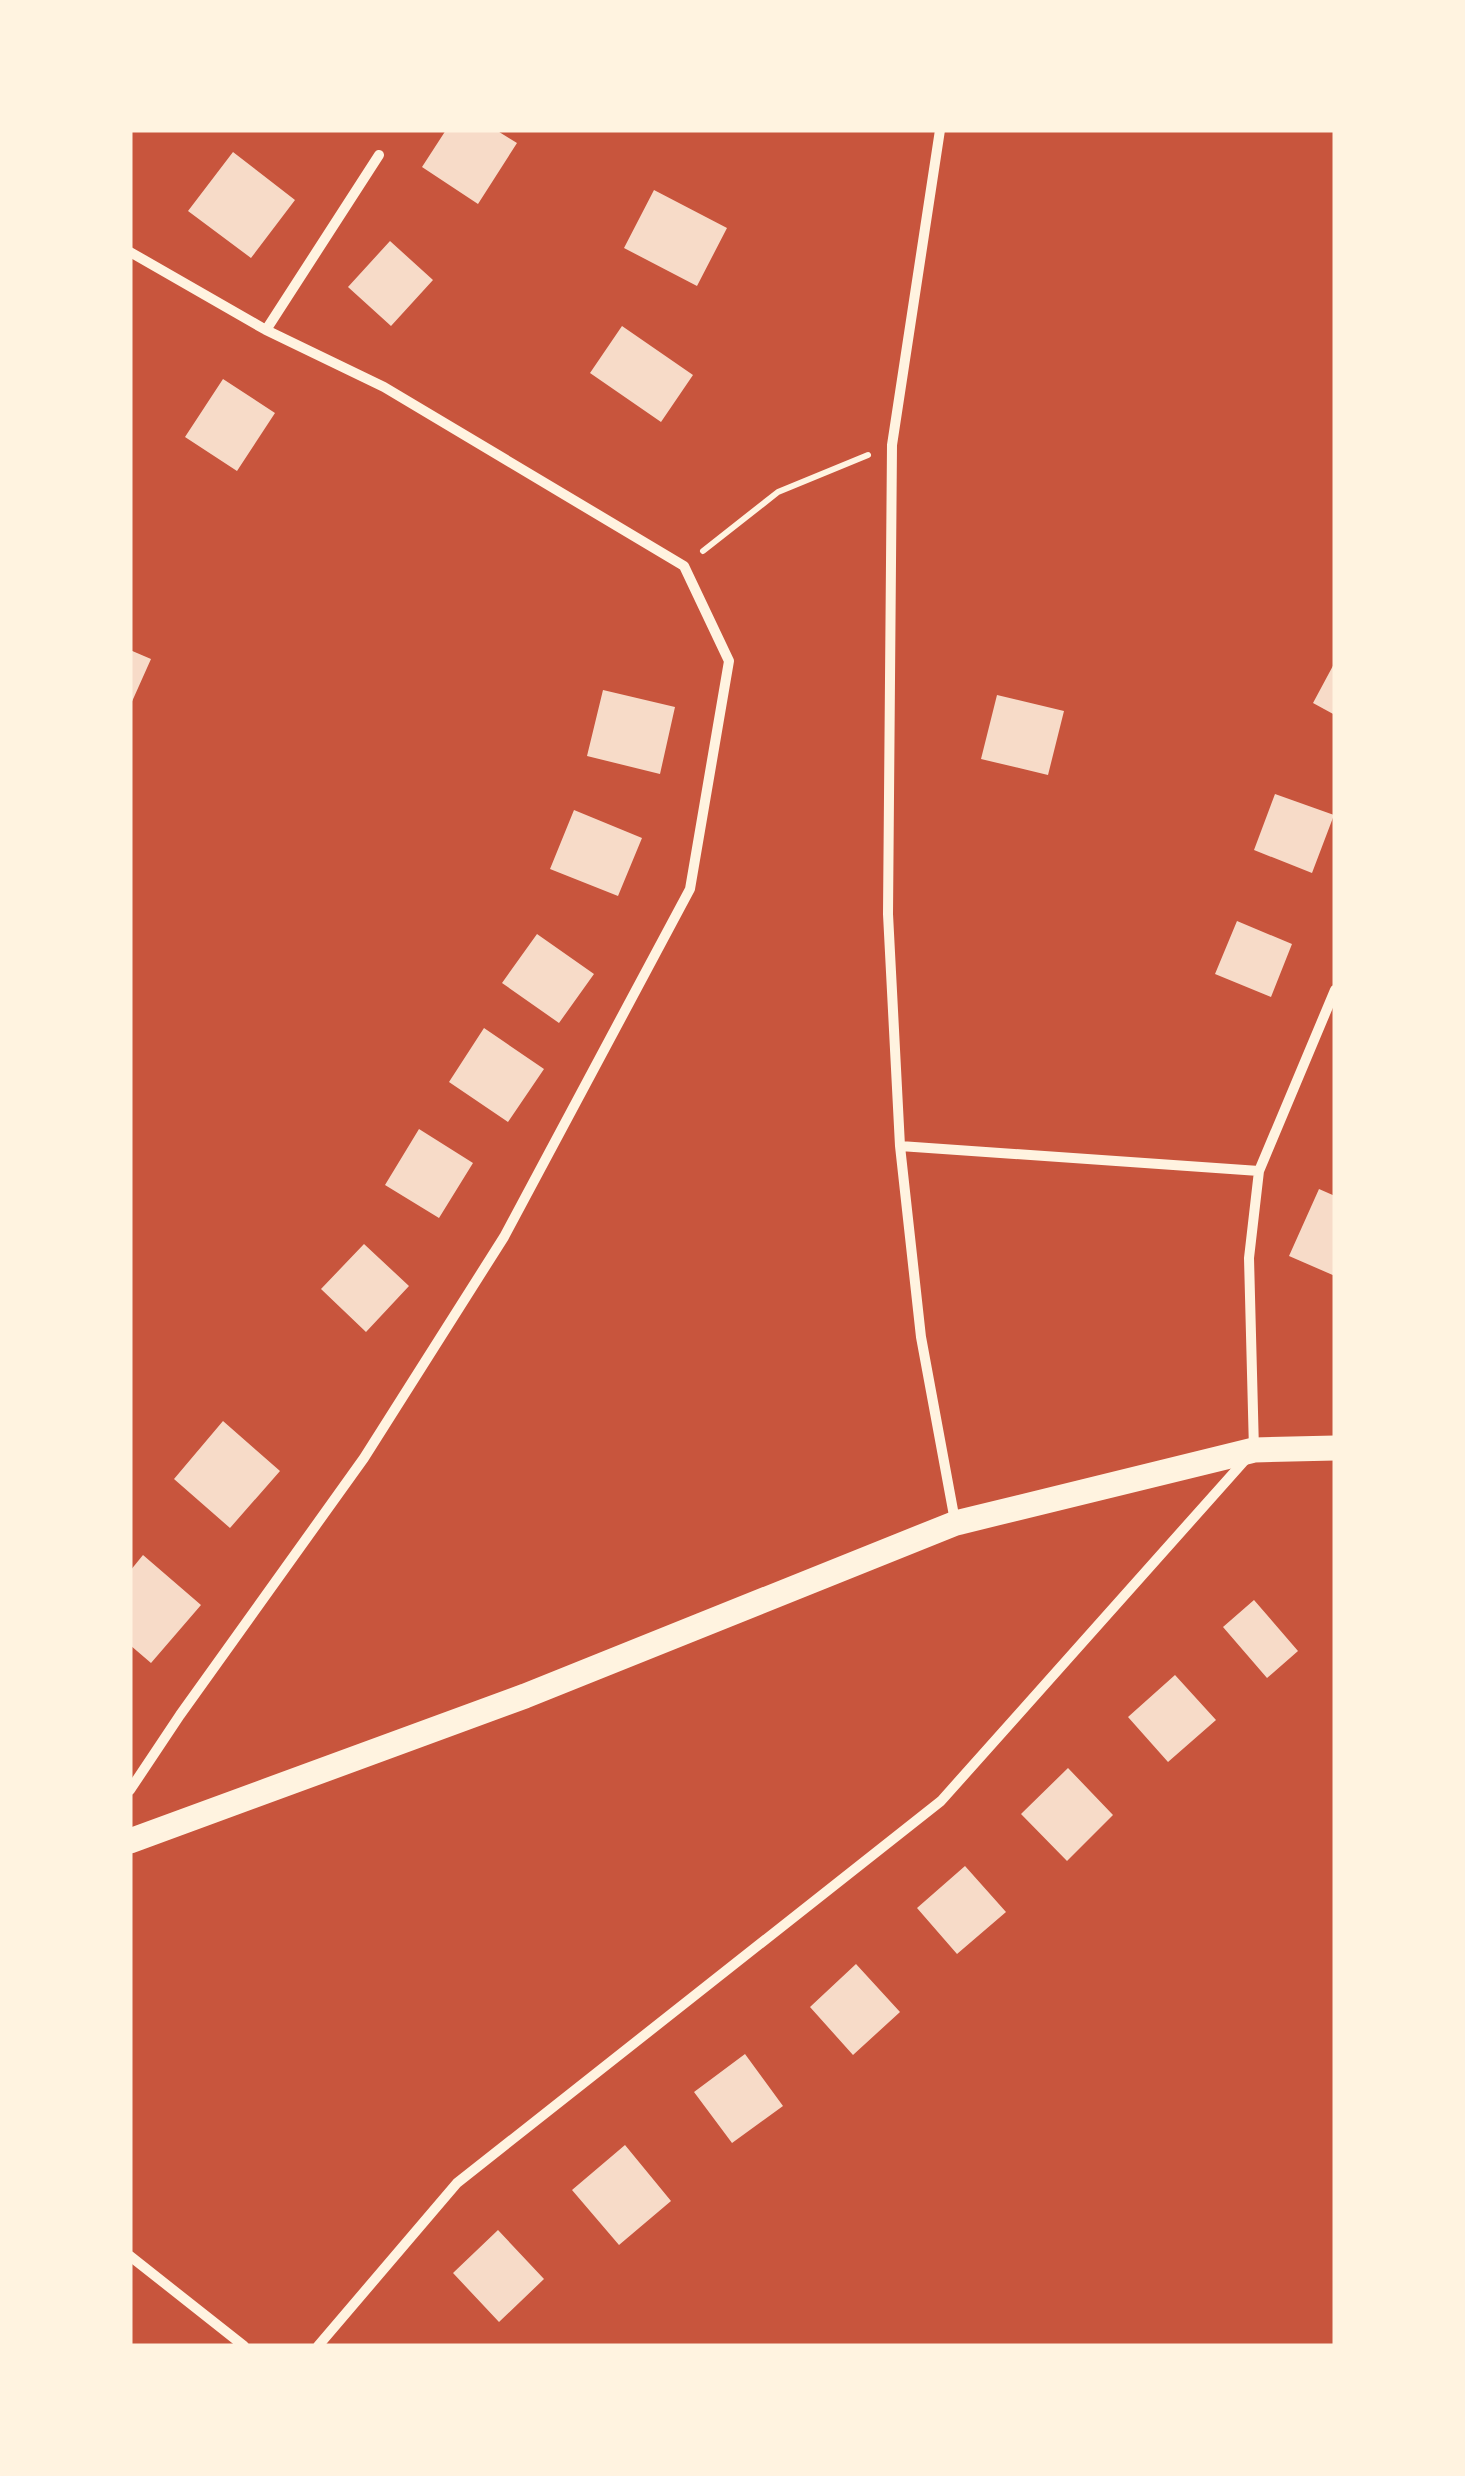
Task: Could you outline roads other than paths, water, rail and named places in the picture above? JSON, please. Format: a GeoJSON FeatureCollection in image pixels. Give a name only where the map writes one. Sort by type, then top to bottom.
{"type":"FeatureCollection","features":[{"type":"Feature","properties":{"kind":"main road"},"geometry":{"type":"LineString","coordinates":[[130,1842],[525,1696],[956,1523],[1254,1450],[1335,1448]]}},
{"type":"Feature","properties":{"kind":"street"},"geometry":{"type":"LineString","coordinates":[[940,130],[892,445],[888,914],[900,1146],[920,1338],[956,1523]]}},
{"type":"Feature","properties":{"kind":"street"},"geometry":{"type":"LineString","coordinates":[[266,330],[378,155]]}},
{"type":"Feature","properties":{"kind":"street"},"geometry":{"type":"LineString","coordinates":[[130,252],[266,330],[384,387],[684,566],[729,662],[690,889],[504,1237],[364,1458],[130,1790]]}},
{"type":"Feature","properties":{"kind":"street"},"geometry":{"type":"LineString","coordinates":[[318,2346],[457,2184],[941,1800],[1254,1450],[1248,1258],[1259,1171],[1335,990]]}},
{"type":"Feature","properties":{"kind":"street"},"geometry":{"type":"LineString","coordinates":[[900,1146],[1259,1171]]}},
{"type":"Feature","properties":{"kind":"street"},"geometry":{"type":"LineString","coordinates":[[130,2256],[244,2346]]}}]}
